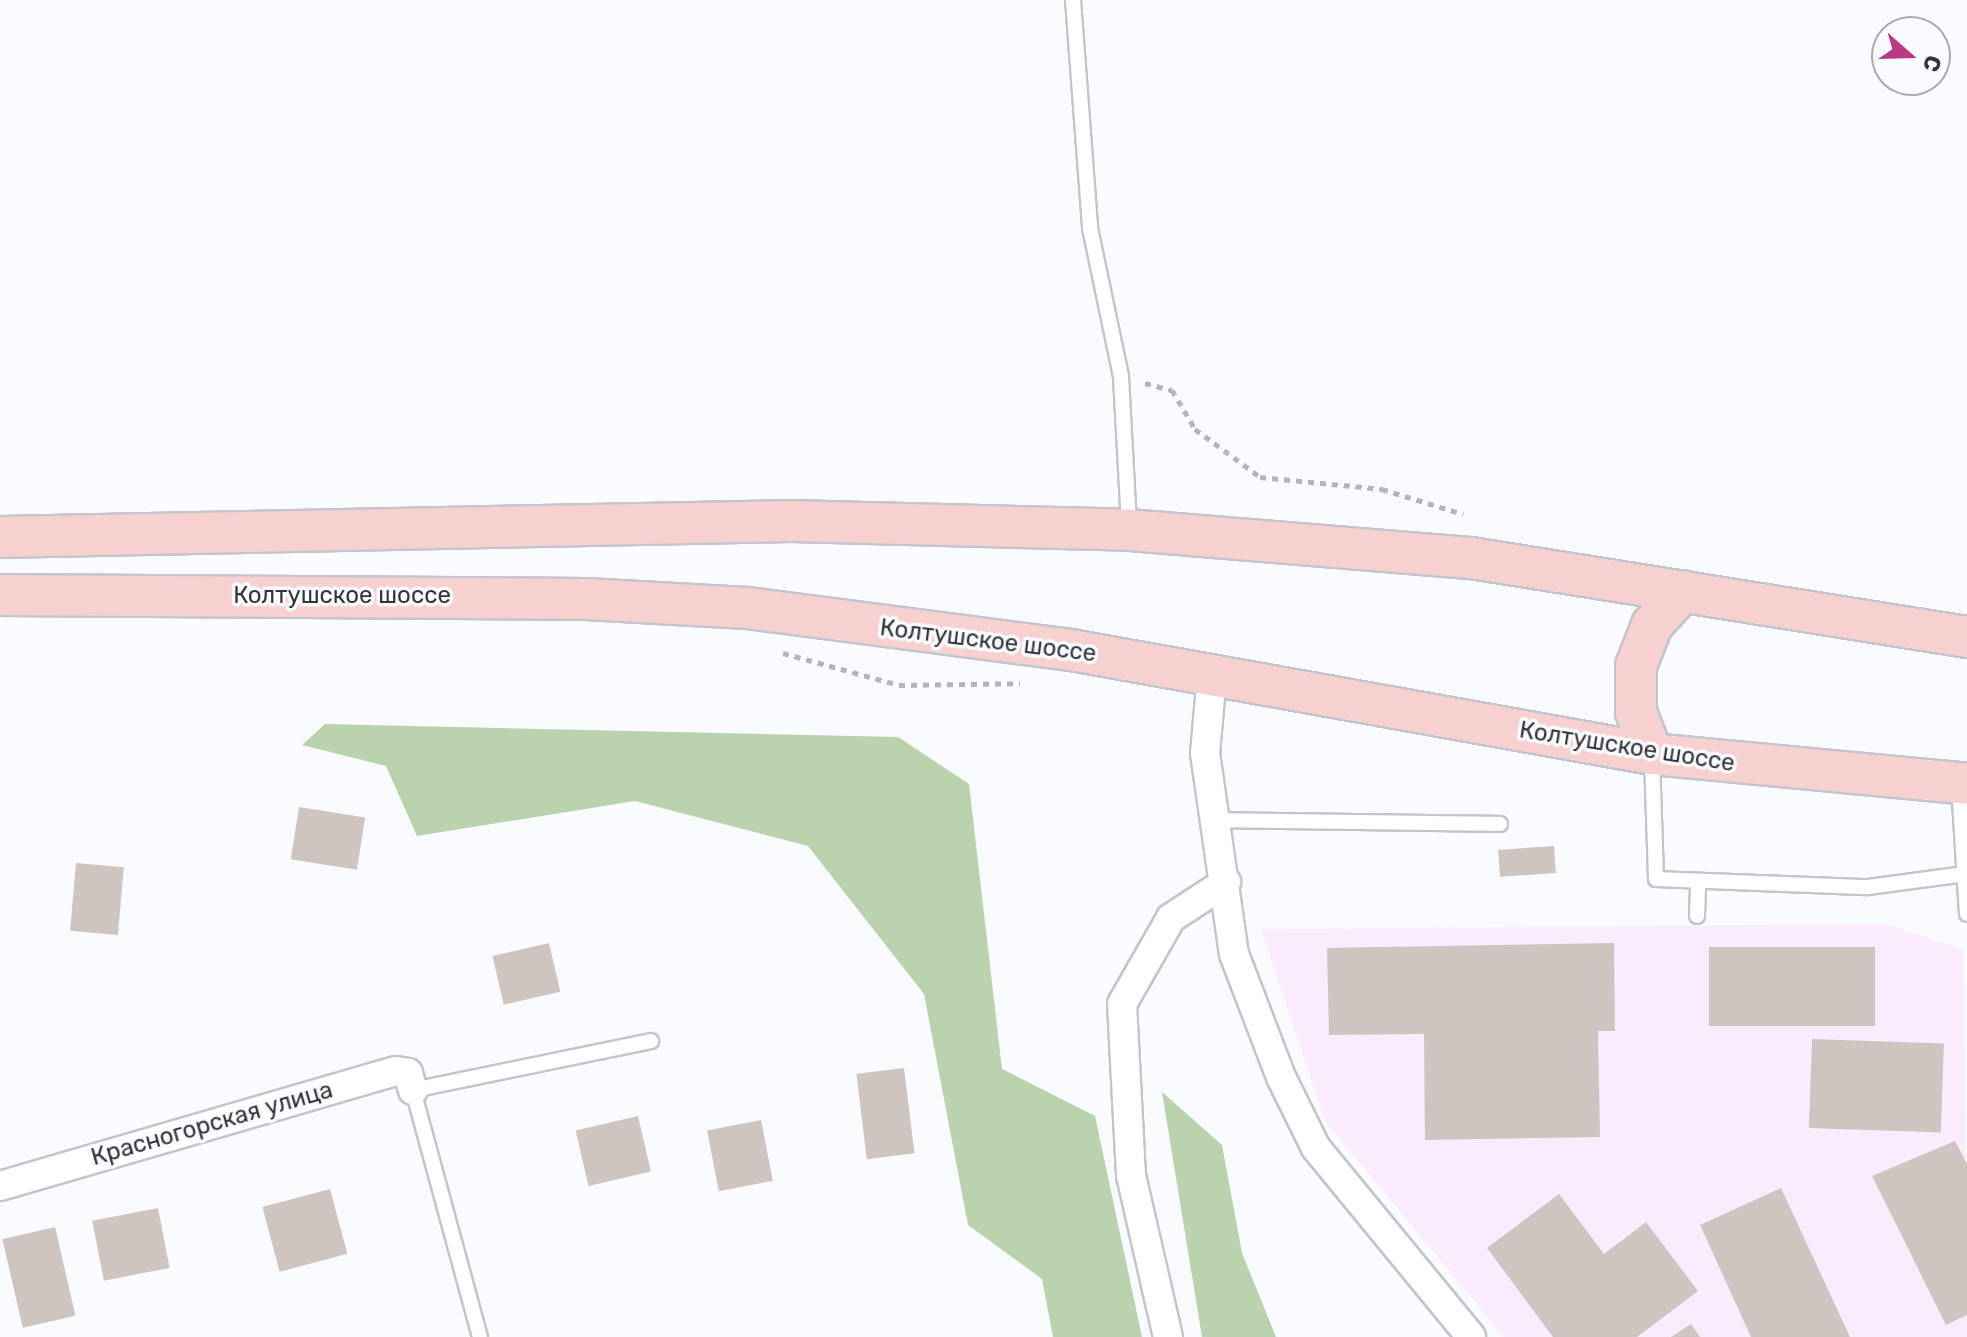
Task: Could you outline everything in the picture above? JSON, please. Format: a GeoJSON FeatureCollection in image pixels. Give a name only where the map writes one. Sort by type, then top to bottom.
{"type":"FeatureCollection","features":[{"type":"Feature","properties":{"kind":"main road"},"geometry":{"type":"LineString","coordinates":[[0,537],[792,521],[1129,530],[1329,542],[1683,591],[1967,637]]}},
{"type":"Feature","properties":{"kind":"main road"},"geometry":{"type":"LineString","coordinates":[[1652,754],[1636,712],[1636,666],[1652,625],[1683,591]]}},
{"type":"Feature","properties":{"kind":"main road","name":"Колтушское шоссе"},"geometry":{"type":"LineString","coordinates":[[0,595],[706,606],[1212,675],[1652,754],[1963,784]]}},
{"type":"Feature","properties":{"kind":"street"},"geometry":{"type":"LineString","coordinates":[[1212,675],[1205,753],[1234,954],[1316,1148],[1471,1337]]}},
{"type":"Feature","properties":{"kind":"street"},"geometry":{"type":"LineString","coordinates":[[1168,1337],[1131,1176],[1122,1004],[1171,918],[1226,882]]}},
{"type":"Feature","properties":{"kind":"street","name":"Красногорская улица"},"geometry":{"type":"LineString","coordinates":[[0,1186],[396,1071],[408,1073],[413,1090]]}},
{"type":"Feature","properties":{"kind":"lane"},"geometry":{"type":"LineString","coordinates":[[1073,0],[1090,228],[1121,377],[1129,530]]}},
{"type":"Feature","properties":{"kind":"lane"},"geometry":{"type":"LineString","coordinates":[[1652,754],[1656,879],[1868,887],[1965,874]]}},
{"type":"Feature","properties":{"kind":"lane"},"geometry":{"type":"LineString","coordinates":[[1963,784],[1967,914]]}},
{"type":"Feature","properties":{"kind":"lane"},"geometry":{"type":"LineString","coordinates":[[1213,820],[1500,824]]}},
{"type":"Feature","properties":{"kind":"lane"},"geometry":{"type":"LineString","coordinates":[[1697,916],[1698,881]]}},
{"type":"Feature","properties":{"kind":"lane"},"geometry":{"type":"LineString","coordinates":[[480,1337],[413,1090],[651,1041]]}},
{"type":"Feature","properties":{"kind":"path"},"geometry":{"type":"LineString","coordinates":[[1121,377],[1172,390],[1195,429],[1260,477],[1382,489],[1463,514]]}},
{"type":"Feature","properties":{"kind":"path"},"geometry":{"type":"LineString","coordinates":[[765,649],[899,685],[1032,682]]}},
{"type":"Feature","properties":{"kind":"shaded area"},"geometry":{"type":"Polygon","coordinates":[[[1886,924],[1964,950],[1967,1337],[1504,1337],[1325,1121],[1261,929],[1886,924]]]}},
{"type":"Feature","properties":{"kind":"green space"},"geometry":{"type":"Polygon","coordinates":[[[325,724],[898,737],[969,784],[1002,1069],[1095,1116],[1142,1337],[1053,1337],[1042,1279],[968,1225],[924,994],[808,846],[635,801],[417,836],[386,766],[302,745],[325,724]]]}},
{"type":"Feature","properties":{"kind":"green space"},"geometry":{"type":"Polygon","coordinates":[[[1162,1092],[1222,1145],[1242,1253],[1276,1337],[1202,1337],[1162,1092]]]}},
{"type":"Feature","properties":{"kind":"building"},"geometry":{"type":"Polygon","coordinates":[[[299,807],[365,817],[357,870],[291,859],[299,807]]]}},
{"type":"Feature","properties":{"kind":"building"},"geometry":{"type":"Polygon","coordinates":[[[1554,846],[1556,873],[1500,877],[1498,850],[1554,846]]]}},
{"type":"Feature","properties":{"kind":"building"},"geometry":{"type":"Polygon","coordinates":[[[76,863],[124,867],[118,935],[70,931],[76,863]]]}},
{"type":"Feature","properties":{"kind":"building"},"geometry":{"type":"Polygon","coordinates":[[[549,943],[560,992],[504,1005],[492,956],[549,943]]]}},
{"type":"Feature","properties":{"kind":"building"},"geometry":{"type":"Polygon","coordinates":[[[1614,943],[1615,1031],[1598,1031],[1600,1137],[1425,1140],[1424,1034],[1329,1035],[1327,948],[1614,943]]]}},
{"type":"Feature","properties":{"kind":"building"},"geometry":{"type":"Polygon","coordinates":[[[1709,947],[1875,947],[1875,1026],[1709,1026],[1709,947]]]}},
{"type":"Feature","properties":{"kind":"building"},"geometry":{"type":"Polygon","coordinates":[[[1812,1039],[1944,1044],[1941,1133],[1809,1128],[1812,1039]]]}},
{"type":"Feature","properties":{"kind":"building"},"geometry":{"type":"Polygon","coordinates":[[[904,1068],[914,1153],[867,1159],[856,1074],[904,1068]]]}},
{"type":"Feature","properties":{"kind":"building"},"geometry":{"type":"Polygon","coordinates":[[[638,1116],[651,1172],[588,1186],[576,1130],[638,1116]]]}},
{"type":"Feature","properties":{"kind":"building"},"geometry":{"type":"Polygon","coordinates":[[[761,1120],[773,1181],[719,1191],[707,1130],[761,1120]]]}},
{"type":"Feature","properties":{"kind":"building"},"geometry":{"type":"Polygon","coordinates":[[[1955,1141],[1967,1164],[1967,1315],[1946,1325],[1872,1176],[1955,1141]]]}},
{"type":"Feature","properties":{"kind":"building"},"geometry":{"type":"Polygon","coordinates":[[[1781,1188],[1850,1337],[1751,1337],[1700,1225],[1781,1188]]]}},
{"type":"Feature","properties":{"kind":"building"},"geometry":{"type":"Polygon","coordinates":[[[330,1189],[347,1254],[280,1272],[262,1207],[330,1189]]]}},
{"type":"Feature","properties":{"kind":"building"},"geometry":{"type":"Polygon","coordinates":[[[1559,1194],[1604,1254],[1646,1222],[1698,1291],[1637,1337],[1553,1337],[1487,1248],[1559,1194]]]}},
{"type":"Feature","properties":{"kind":"building"},"geometry":{"type":"Polygon","coordinates":[[[158,1208],[170,1268],[104,1281],[92,1221],[158,1208]]]}},
{"type":"Feature","properties":{"kind":"building"},"geometry":{"type":"Polygon","coordinates":[[[55,1227],[75,1316],[23,1328],[2,1239],[55,1227]]]}},
{"type":"Feature","properties":{"kind":"building"},"geometry":{"type":"Polygon","coordinates":[[[1691,1324],[1700,1337],[1671,1337],[1691,1324]]]}}]}
